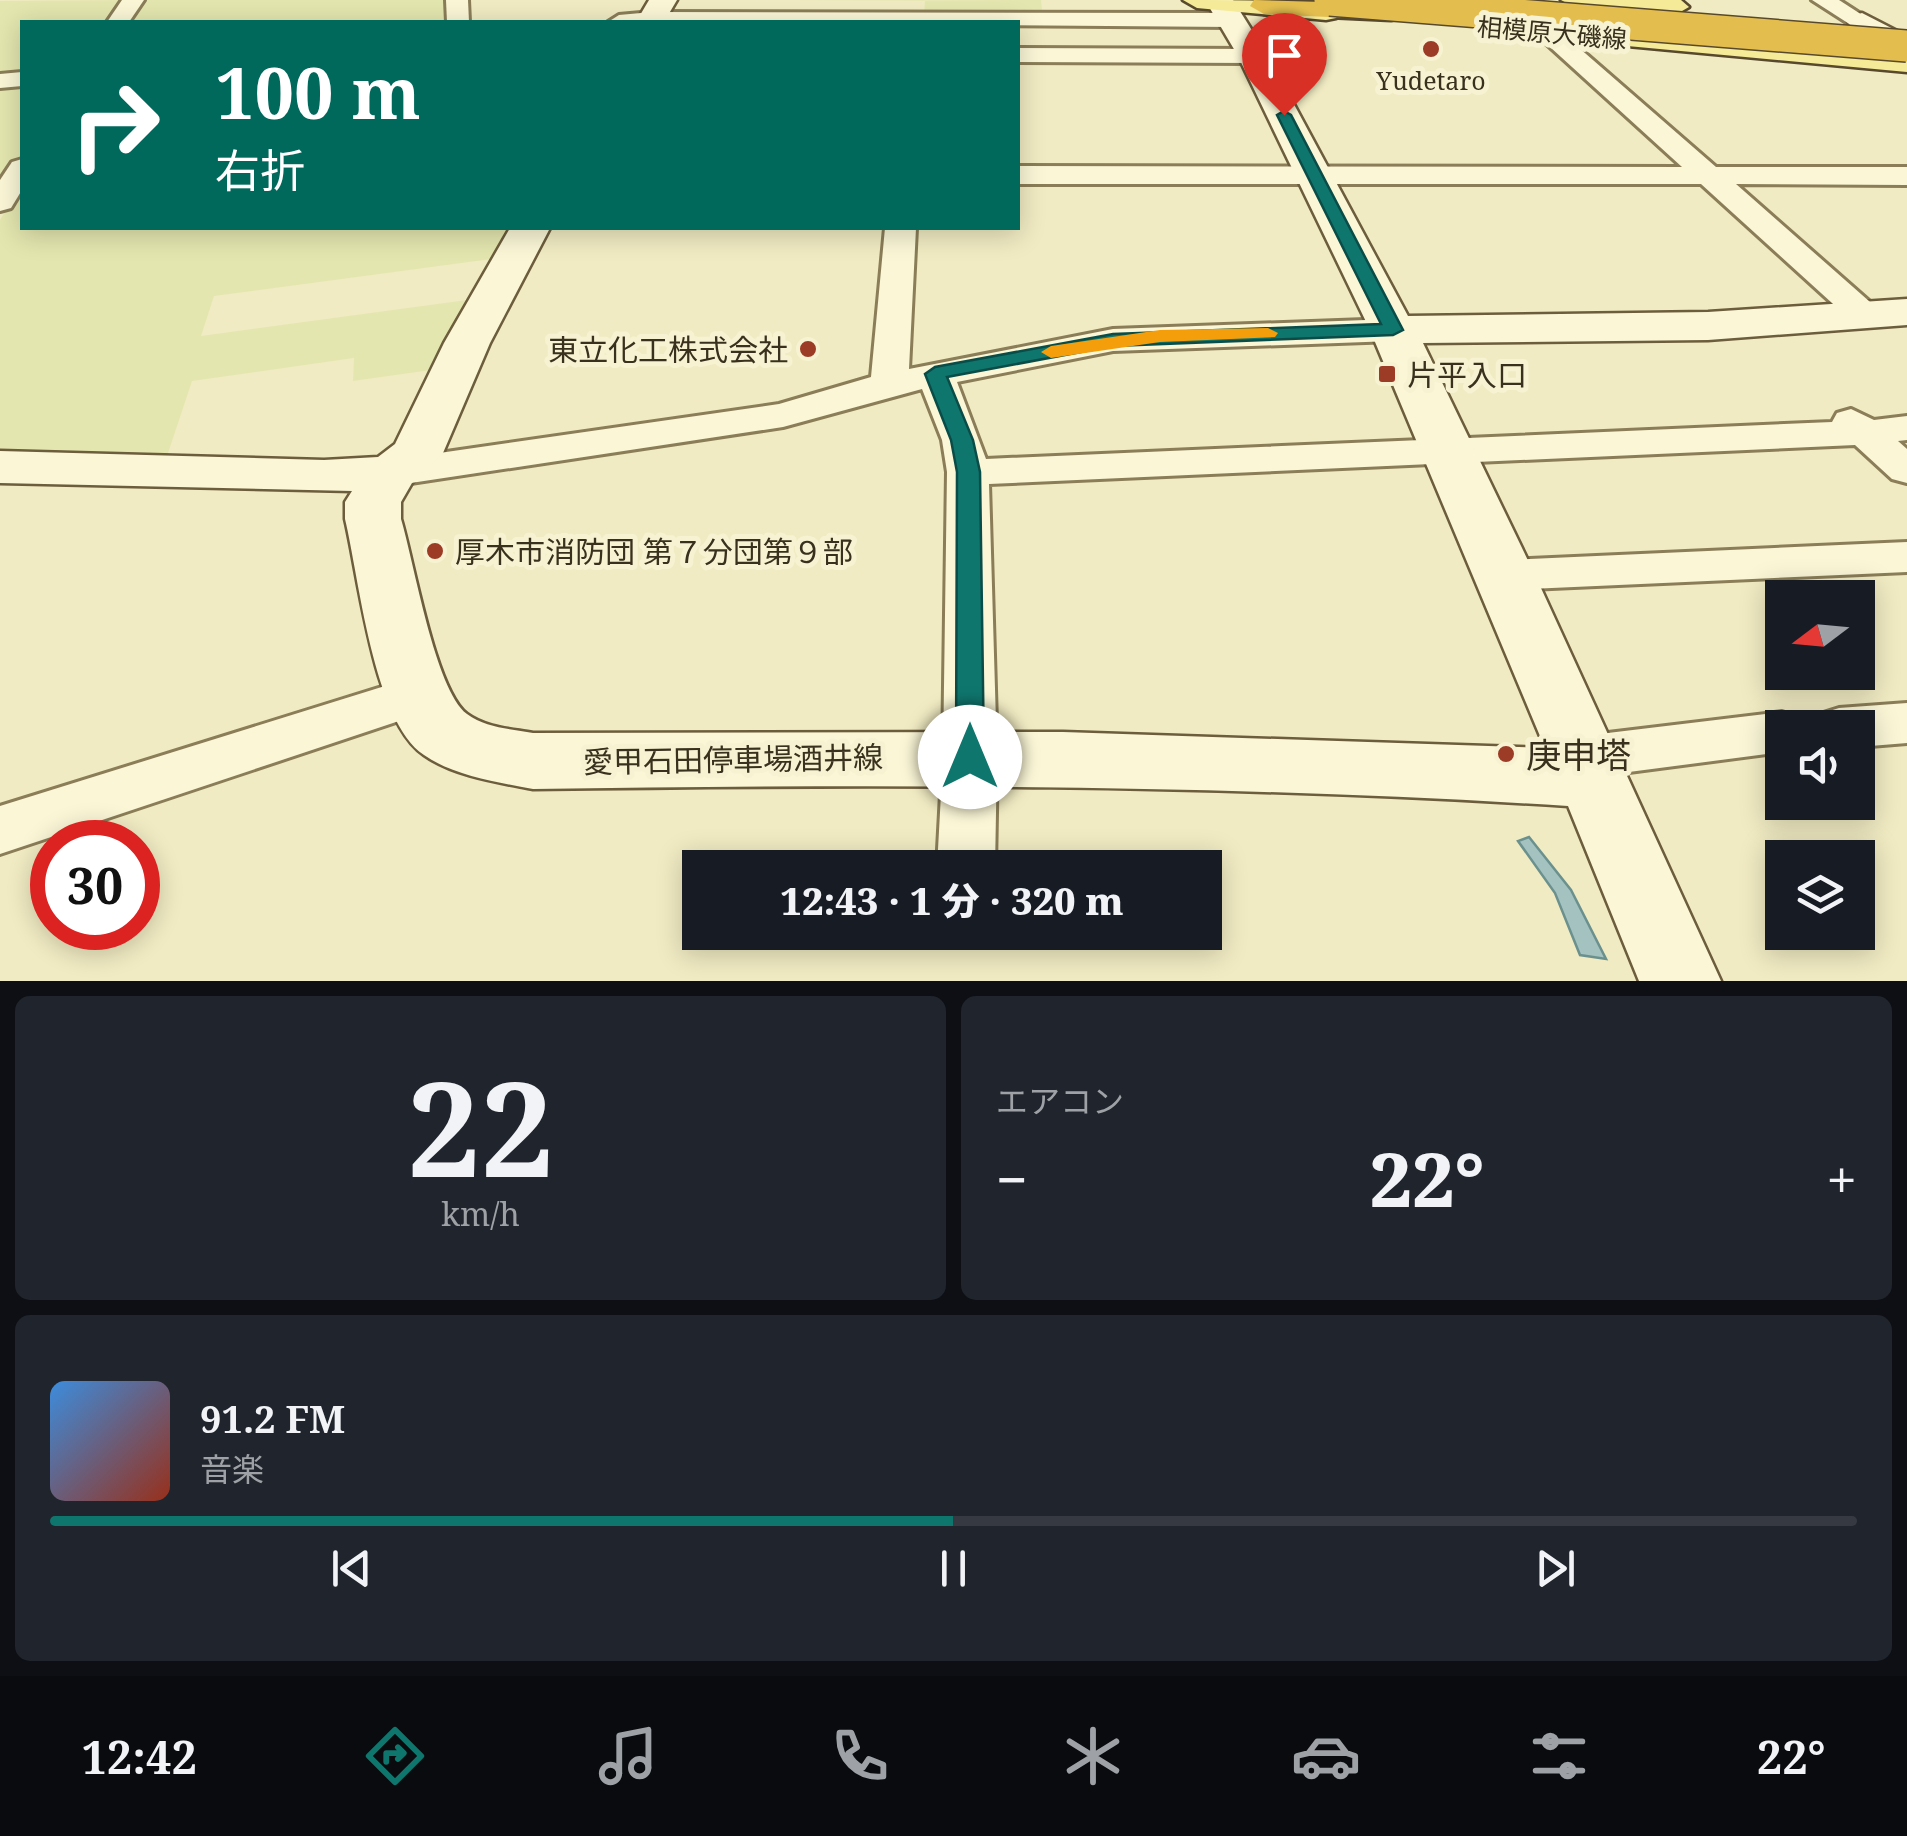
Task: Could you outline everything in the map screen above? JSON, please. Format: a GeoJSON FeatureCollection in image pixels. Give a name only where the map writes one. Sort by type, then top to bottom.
{"type":"FeatureCollection","features":[{"type":"Feature","properties":{"kind":"highway"},"geometry":{"type":"LineString","coordinates":[[1330,0],[1907,50]]}},
{"type":"Feature","properties":{"kind":"highway"},"geometry":{"type":"LineString","coordinates":[[1412,0],[1907,32]]}},
{"type":"Feature","properties":{"kind":"highway"},"geometry":{"type":"LineString","coordinates":[[1503,1],[1907,32]]}},
{"type":"Feature","properties":{"kind":"highway"},"geometry":{"type":"LineString","coordinates":[[1231,14],[1428,14],[1907,50]]}},
{"type":"Feature","properties":{"kind":"main road","name":"相模原大磯線"},"geometry":{"type":"LineString","coordinates":[[1575,0],[1862,22],[1907,32]]}},
{"type":"Feature","properties":{"kind":"main road"},"geometry":{"type":"LineString","coordinates":[[1231,14],[1393,330],[1505,574],[1588,768],[1692,975]]}},
{"type":"Feature","properties":{"kind":"main road","name":"相模原大磯線"},"geometry":{"type":"LineString","coordinates":[[1231,14],[1547,32],[1907,63]]}},
{"type":"Feature","properties":{"kind":"main road"},"geometry":{"type":"LineString","coordinates":[[1862,22],[1907,50]]}},
{"type":"Feature","properties":{"kind":"main road","name":"愛甲石田停車場酒井線"},"geometry":{"type":"LineString","coordinates":[[529,230],[467,342],[417,453],[391,473],[373,502],[373,519],[417,695],[438,730],[481,751],[533,761],[970,757],[1588,768]]}},
{"type":"Feature","properties":{"kind":"main road"},"geometry":{"type":"LineString","coordinates":[[1393,330],[1708,326],[1887,314]]}},
{"type":"Feature","properties":{"kind":"main road"},"geometry":{"type":"LineString","coordinates":[[0,467],[324,476],[391,473]]}},
{"type":"Feature","properties":{"kind":"street"},"geometry":{"type":"LineString","coordinates":[[1823,0],[1862,22]]}},
{"type":"Feature","properties":{"kind":"street"},"geometry":{"type":"LineString","coordinates":[[628,20],[655,14],[1231,14]]}},
{"type":"Feature","properties":{"kind":"street"},"geometry":{"type":"LineString","coordinates":[[1030,53],[1138,53],[1231,14]]}},
{"type":"Feature","properties":{"kind":"street"},"geometry":{"type":"LineString","coordinates":[[1547,32],[1709,176],[1887,314]]}},
{"type":"Feature","properties":{"kind":"street"},"geometry":{"type":"LineString","coordinates":[[0,202],[20,171]]}},
{"type":"Feature","properties":{"kind":"street"},"geometry":{"type":"LineString","coordinates":[[1020,175],[1907,176]]}},
{"type":"Feature","properties":{"kind":"street"},"geometry":{"type":"LineString","coordinates":[[888,384],[900,230]]}},
{"type":"Feature","properties":{"kind":"street"},"geometry":{"type":"LineString","coordinates":[[391,473],[782,416],[888,384],[1113,340],[1393,330]]}},
{"type":"Feature","properties":{"kind":"street"},"geometry":{"type":"LineString","coordinates":[[935,374],[962,440],[968,472],[970,757],[967,850]]}},
{"type":"Feature","properties":{"kind":"street"},"geometry":{"type":"LineString","coordinates":[[968,472],[1450,453],[1858,427],[1907,428]]}},
{"type":"Feature","properties":{"kind":"street"},"geometry":{"type":"LineString","coordinates":[[1858,427],[1907,470]]}},
{"type":"Feature","properties":{"kind":"street"},"geometry":{"type":"LineString","coordinates":[[1505,574],[1907,556]]}},
{"type":"Feature","properties":{"kind":"street"},"geometry":{"type":"LineString","coordinates":[[0,830],[417,695]]}},
{"type":"Feature","properties":{"kind":"street"},"geometry":{"type":"LineString","coordinates":[[1875,725],[1907,722]]}},
{"type":"Feature","properties":{"kind":"street"},"geometry":{"type":"LineString","coordinates":[[1588,768],[1765,735]]}},
{"type":"Feature","properties":{"kind":"green space"},"geometry":{"type":"Polygon","coordinates":[[[128,0],[114,20],[20,20],[20,78],[0,80],[0,1],[128,0]]]}},
{"type":"Feature","properties":{"kind":"green space"},"geometry":{"type":"Polygon","coordinates":[[[140,0],[450,0],[451,20],[126,20],[140,0]]]}},
{"type":"Feature","properties":{"kind":"green space"},"geometry":{"type":"Polygon","coordinates":[[[1041,0],[1043,18],[924,16],[925,1],[793,1],[1041,0]]]}},
{"type":"Feature","properties":{"kind":"green space"},"geometry":{"type":"Polygon","coordinates":[[[20,82],[20,159],[0,190],[0,84],[20,82]]]}},
{"type":"Feature","properties":{"kind":"green space"},"geometry":{"type":"Polygon","coordinates":[[[20,187],[20,230],[516,230],[499,258],[214,296],[201,336],[467,300],[431,370],[353,381],[354,358],[192,381],[167,456],[0,451],[0,220],[20,187]]]}},
{"type":"Feature","properties":{"kind":"water"},"geometry":{"type":"Polygon","coordinates":[[[1529,837],[1571,890],[1606,959],[1580,955],[1555,893],[1518,841],[1529,837]]]}},
{"type":"Feature","properties":{"kind":"slow traffic"},"geometry":{"type":"LineString","coordinates":[[1051,352],[1113,340],[1268,333]]}},
{"type":"Feature","properties":{"kind":"place","name":"Yudetaro"},"geometry":{"type":"Point","coordinates":[1431,49]}},
{"type":"Feature","properties":{"kind":"place","name":"東立化工株式会社"},"geometry":{"type":"Point","coordinates":[808,349]}},
{"type":"Feature","properties":{"kind":"place","name":"片平入口"},"geometry":{"type":"Point","coordinates":[1387,374]}},
{"type":"Feature","properties":{"kind":"place","name":"厚木市消防団 第７分団第９部"},"geometry":{"type":"Point","coordinates":[435,551]}},
{"type":"Feature","properties":{"kind":"place","name":"庚申塔"},"geometry":{"type":"Point","coordinates":[1506,754]}},
{"type":"Feature","properties":{"kind":"route"},"geometry":{"type":"LineString","coordinates":[[970,757],[968,472],[962,440],[935,374],[1113,340],[1393,330],[1284,115]]}}]}
